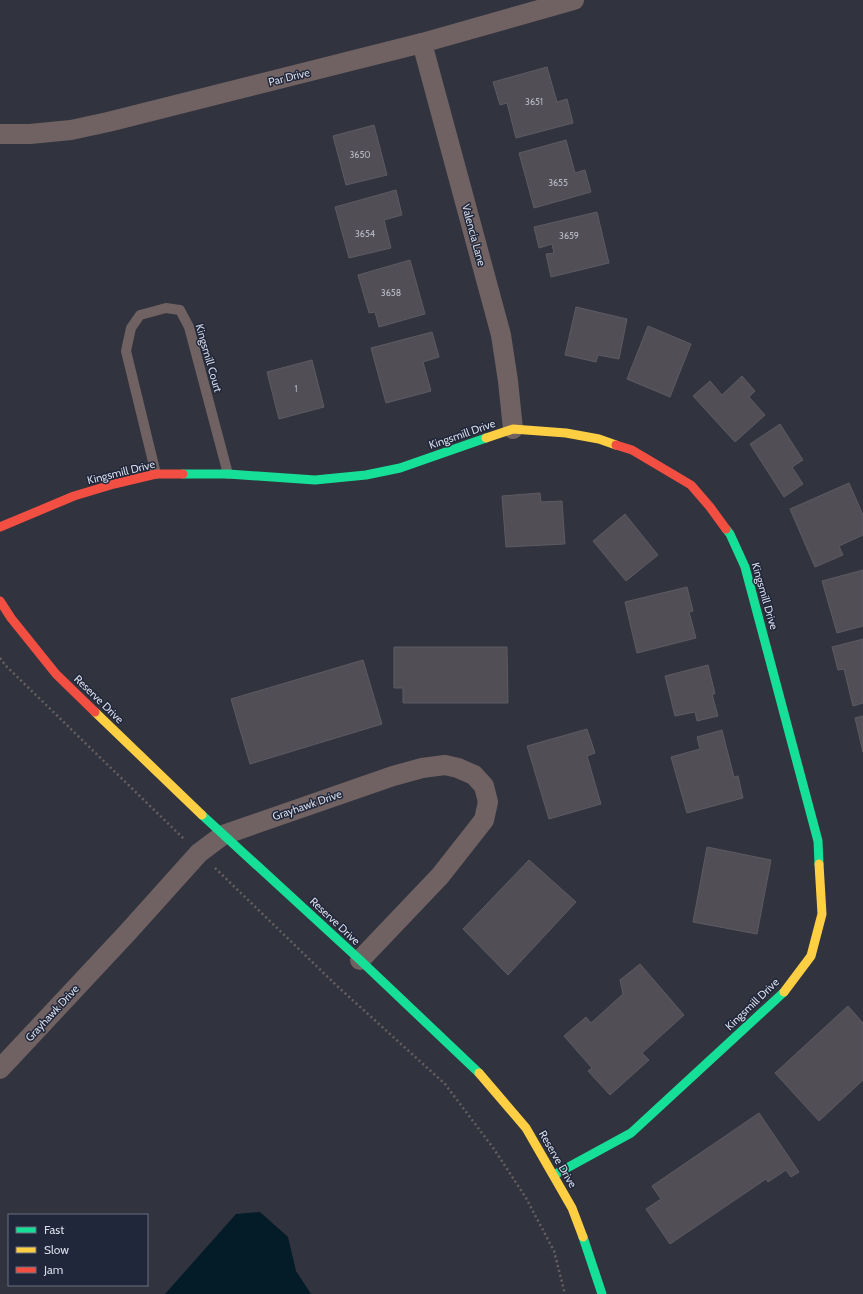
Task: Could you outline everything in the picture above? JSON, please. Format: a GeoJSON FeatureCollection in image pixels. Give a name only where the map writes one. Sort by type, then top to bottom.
{"type":"FeatureCollection","features":[{"type":"Feature","properties":{"kind":"street","name":"Par Drive"},"geometry":{"type":"LineString","coordinates":[[0,134],[30,134],[71,130],[108,122],[422,43],[574,0]]}},
{"type":"Feature","properties":{"kind":"street","name":"Valencia Lane"},"geometry":{"type":"LineString","coordinates":[[422,43],[500,335],[508,381],[513,429]]}},
{"type":"Feature","properties":{"kind":"street","name":"Kingsmill Drive"},"geometry":{"type":"LineString","coordinates":[[0,527],[74,496],[114,484],[156,474],[228,474],[315,480],[366,475],[400,468],[513,429],[566,433],[599,439],[632,450],[691,485],[710,507],[730,534],[745,567],[818,841],[822,914],[810,956],[782,995],[631,1133],[554,1174]]}},
{"type":"Feature","properties":{"kind":"street","name":"Reserve Drive"},"geometry":{"type":"LineString","coordinates":[[0,601],[11,618],[56,674],[223,835],[360,960],[480,1074],[526,1128],[554,1174],[572,1208],[587,1247],[602,1294]]}},
{"type":"Feature","properties":{"kind":"street","name":"Grayhawk Drive"},"geometry":{"type":"LineString","coordinates":[[0,1068],[128,932],[199,853],[223,835],[393,776],[422,768],[445,765],[458,768],[474,775],[484,786],[488,802],[484,820],[440,876],[360,960]]}},
{"type":"Feature","properties":{"kind":"lane","name":"Kingsmill Court"},"geometry":{"type":"LineString","coordinates":[[156,474],[126,351],[130,328],[140,315],[166,308],[180,310],[189,327],[228,474]]}},
{"type":"Feature","properties":{"kind":"path"},"geometry":{"type":"LineString","coordinates":[[0,658],[11,671],[336,985],[445,1084],[494,1149],[526,1198],[554,1251],[565,1294]]}},
{"type":"Feature","properties":{"kind":"water"},"geometry":{"type":"Polygon","coordinates":[[[260,1212],[288,1237],[296,1271],[311,1294],[165,1294],[236,1214],[260,1212]]]}},
{"type":"Feature","properties":{"kind":"building"},"geometry":{"type":"Polygon","coordinates":[[[547,67],[557,102],[567,99],[573,123],[516,138],[507,103],[500,105],[493,82],[547,67]]]}},
{"type":"Feature","properties":{"kind":"building"},"geometry":{"type":"Polygon","coordinates":[[[374,125],[387,175],[346,185],[333,136],[374,125]]]}},
{"type":"Feature","properties":{"kind":"building"},"geometry":{"type":"Polygon","coordinates":[[[566,140],[575,173],[585,170],[591,192],[534,208],[519,153],[566,140]]]}},
{"type":"Feature","properties":{"kind":"building"},"geometry":{"type":"Polygon","coordinates":[[[396,190],[402,215],[384,220],[391,248],[349,258],[335,207],[396,190]]]}},
{"type":"Feature","properties":{"kind":"building"},"geometry":{"type":"Polygon","coordinates":[[[597,212],[609,263],[551,277],[546,254],[554,253],[552,244],[539,248],[534,227],[597,212]]]}},
{"type":"Feature","properties":{"kind":"building"},"geometry":{"type":"Polygon","coordinates":[[[410,260],[425,314],[379,327],[375,312],[369,313],[358,275],[410,260]]]}},
{"type":"Feature","properties":{"kind":"building"},"geometry":{"type":"Polygon","coordinates":[[[576,307],[627,319],[619,359],[598,355],[596,362],[565,355],[576,307]]]}},
{"type":"Feature","properties":{"kind":"building"},"geometry":{"type":"Polygon","coordinates":[[[648,326],[691,344],[670,397],[627,379],[648,326]]]}},
{"type":"Feature","properties":{"kind":"building"},"geometry":{"type":"Polygon","coordinates":[[[432,332],[439,357],[423,362],[431,391],[386,403],[371,348],[432,332]]]}},
{"type":"Feature","properties":{"kind":"building"},"geometry":{"type":"Polygon","coordinates":[[[312,360],[324,407],[279,419],[267,372],[312,360]]]}},
{"type":"Feature","properties":{"kind":"building"},"geometry":{"type":"Polygon","coordinates":[[[742,376],[755,391],[749,397],[765,415],[735,442],[693,396],[710,381],[722,395],[742,376]]]}},
{"type":"Feature","properties":{"kind":"building"},"geometry":{"type":"Polygon","coordinates":[[[780,424],[803,460],[792,467],[803,484],[784,497],[750,444],[780,424]]]}},
{"type":"Feature","properties":{"kind":"building"},"geometry":{"type":"Polygon","coordinates":[[[849,483],[863,515],[863,535],[839,546],[843,555],[815,567],[790,509],[849,483]]]}},
{"type":"Feature","properties":{"kind":"building"},"geometry":{"type":"Polygon","coordinates":[[[540,493],[541,502],[562,501],[565,544],[506,547],[502,496],[540,493]]]}},
{"type":"Feature","properties":{"kind":"building"},"geometry":{"type":"Polygon","coordinates":[[[625,514],[658,555],[626,581],[593,541],[625,514]]]}},
{"type":"Feature","properties":{"kind":"building"},"geometry":{"type":"Polygon","coordinates":[[[863,570],[863,626],[837,633],[822,581],[863,570]]]}},
{"type":"Feature","properties":{"kind":"building"},"geometry":{"type":"Polygon","coordinates":[[[687,587],[693,611],[689,612],[696,638],[637,653],[625,602],[687,587]]]}},
{"type":"Feature","properties":{"kind":"building"},"geometry":{"type":"Polygon","coordinates":[[[863,639],[863,703],[853,706],[844,669],[838,670],[832,647],[863,639]]]}},
{"type":"Feature","properties":{"kind":"building"},"geometry":{"type":"Polygon","coordinates":[[[394,647],[507,647],[508,703],[403,703],[403,688],[394,688],[394,647]]]}},
{"type":"Feature","properties":{"kind":"building"},"geometry":{"type":"Polygon","coordinates":[[[363,660],[382,724],[250,764],[231,699],[363,660]]]}},
{"type":"Feature","properties":{"kind":"building"},"geometry":{"type":"Polygon","coordinates":[[[708,665],[715,694],[712,694],[718,716],[697,721],[695,712],[675,716],[665,676],[708,665]]]}},
{"type":"Feature","properties":{"kind":"building"},"geometry":{"type":"Polygon","coordinates":[[[863,716],[863,752],[855,718],[863,716]]]}},
{"type":"Feature","properties":{"kind":"building"},"geometry":{"type":"Polygon","coordinates":[[[587,729],[595,753],[587,756],[601,804],[549,819],[527,746],[587,729]]]}},
{"type":"Feature","properties":{"kind":"building"},"geometry":{"type":"Polygon","coordinates":[[[722,730],[734,777],[738,776],[743,798],[687,813],[671,757],[700,749],[697,737],[722,730]]]}},
{"type":"Feature","properties":{"kind":"building"},"geometry":{"type":"Polygon","coordinates":[[[707,847],[771,860],[757,934],[693,922],[707,847]]]}},
{"type":"Feature","properties":{"kind":"building"},"geometry":{"type":"Polygon","coordinates":[[[529,860],[576,902],[508,975],[463,929],[529,860]]]}},
{"type":"Feature","properties":{"kind":"building"},"geometry":{"type":"Polygon","coordinates":[[[640,964],[684,1015],[642,1053],[649,1060],[610,1095],[588,1071],[592,1068],[564,1036],[586,1017],[591,1023],[623,994],[620,980],[640,964]]]}},
{"type":"Feature","properties":{"kind":"building"},"geometry":{"type":"Polygon","coordinates":[[[848,1006],[863,1023],[863,1080],[819,1121],[775,1073],[848,1006]]]}},
{"type":"Feature","properties":{"kind":"building"},"geometry":{"type":"Polygon","coordinates":[[[759,1113],[799,1172],[791,1177],[786,1170],[768,1182],[766,1179],[670,1244],[646,1209],[661,1199],[652,1186],[759,1113]]]}},
{"type":"Feature","properties":{"kind":"traffic: fast"},"geometry":{"type":"LineString","coordinates":[[183,474],[228,474],[315,480],[366,475],[400,468],[486,438]]}},
{"type":"Feature","properties":{"kind":"traffic: fast"},"geometry":{"type":"LineString","coordinates":[[726,529],[730,534],[745,567],[818,841],[819,864]]}},
{"type":"Feature","properties":{"kind":"traffic: fast"},"geometry":{"type":"LineString","coordinates":[[202,815],[360,960],[479,1073]]}},
{"type":"Feature","properties":{"kind":"traffic: fast"},"geometry":{"type":"LineString","coordinates":[[554,1175],[631,1133],[784,992]]}},
{"type":"Feature","properties":{"kind":"traffic: fast"},"geometry":{"type":"LineString","coordinates":[[583,1237],[602,1294]]}},
{"type":"Feature","properties":{"kind":"traffic: slow"},"geometry":{"type":"LineString","coordinates":[[486,438],[513,429],[566,433],[599,439],[616,445]]}},
{"type":"Feature","properties":{"kind":"traffic: slow"},"geometry":{"type":"LineString","coordinates":[[95,712],[202,815]]}},
{"type":"Feature","properties":{"kind":"traffic: slow"},"geometry":{"type":"LineString","coordinates":[[784,992],[811,956],[822,914],[819,864]]}},
{"type":"Feature","properties":{"kind":"traffic: slow"},"geometry":{"type":"LineString","coordinates":[[479,1073],[526,1128],[572,1208],[583,1237]]}},
{"type":"Feature","properties":{"kind":"traffic: jam"},"geometry":{"type":"LineString","coordinates":[[616,445],[632,450],[691,485],[726,529]]}},
{"type":"Feature","properties":{"kind":"traffic: jam"},"geometry":{"type":"LineString","coordinates":[[0,527],[74,496],[114,484],[156,474],[183,474]]}},
{"type":"Feature","properties":{"kind":"traffic: jam"},"geometry":{"type":"LineString","coordinates":[[0,601],[11,618],[56,674],[95,712]]}}]}
